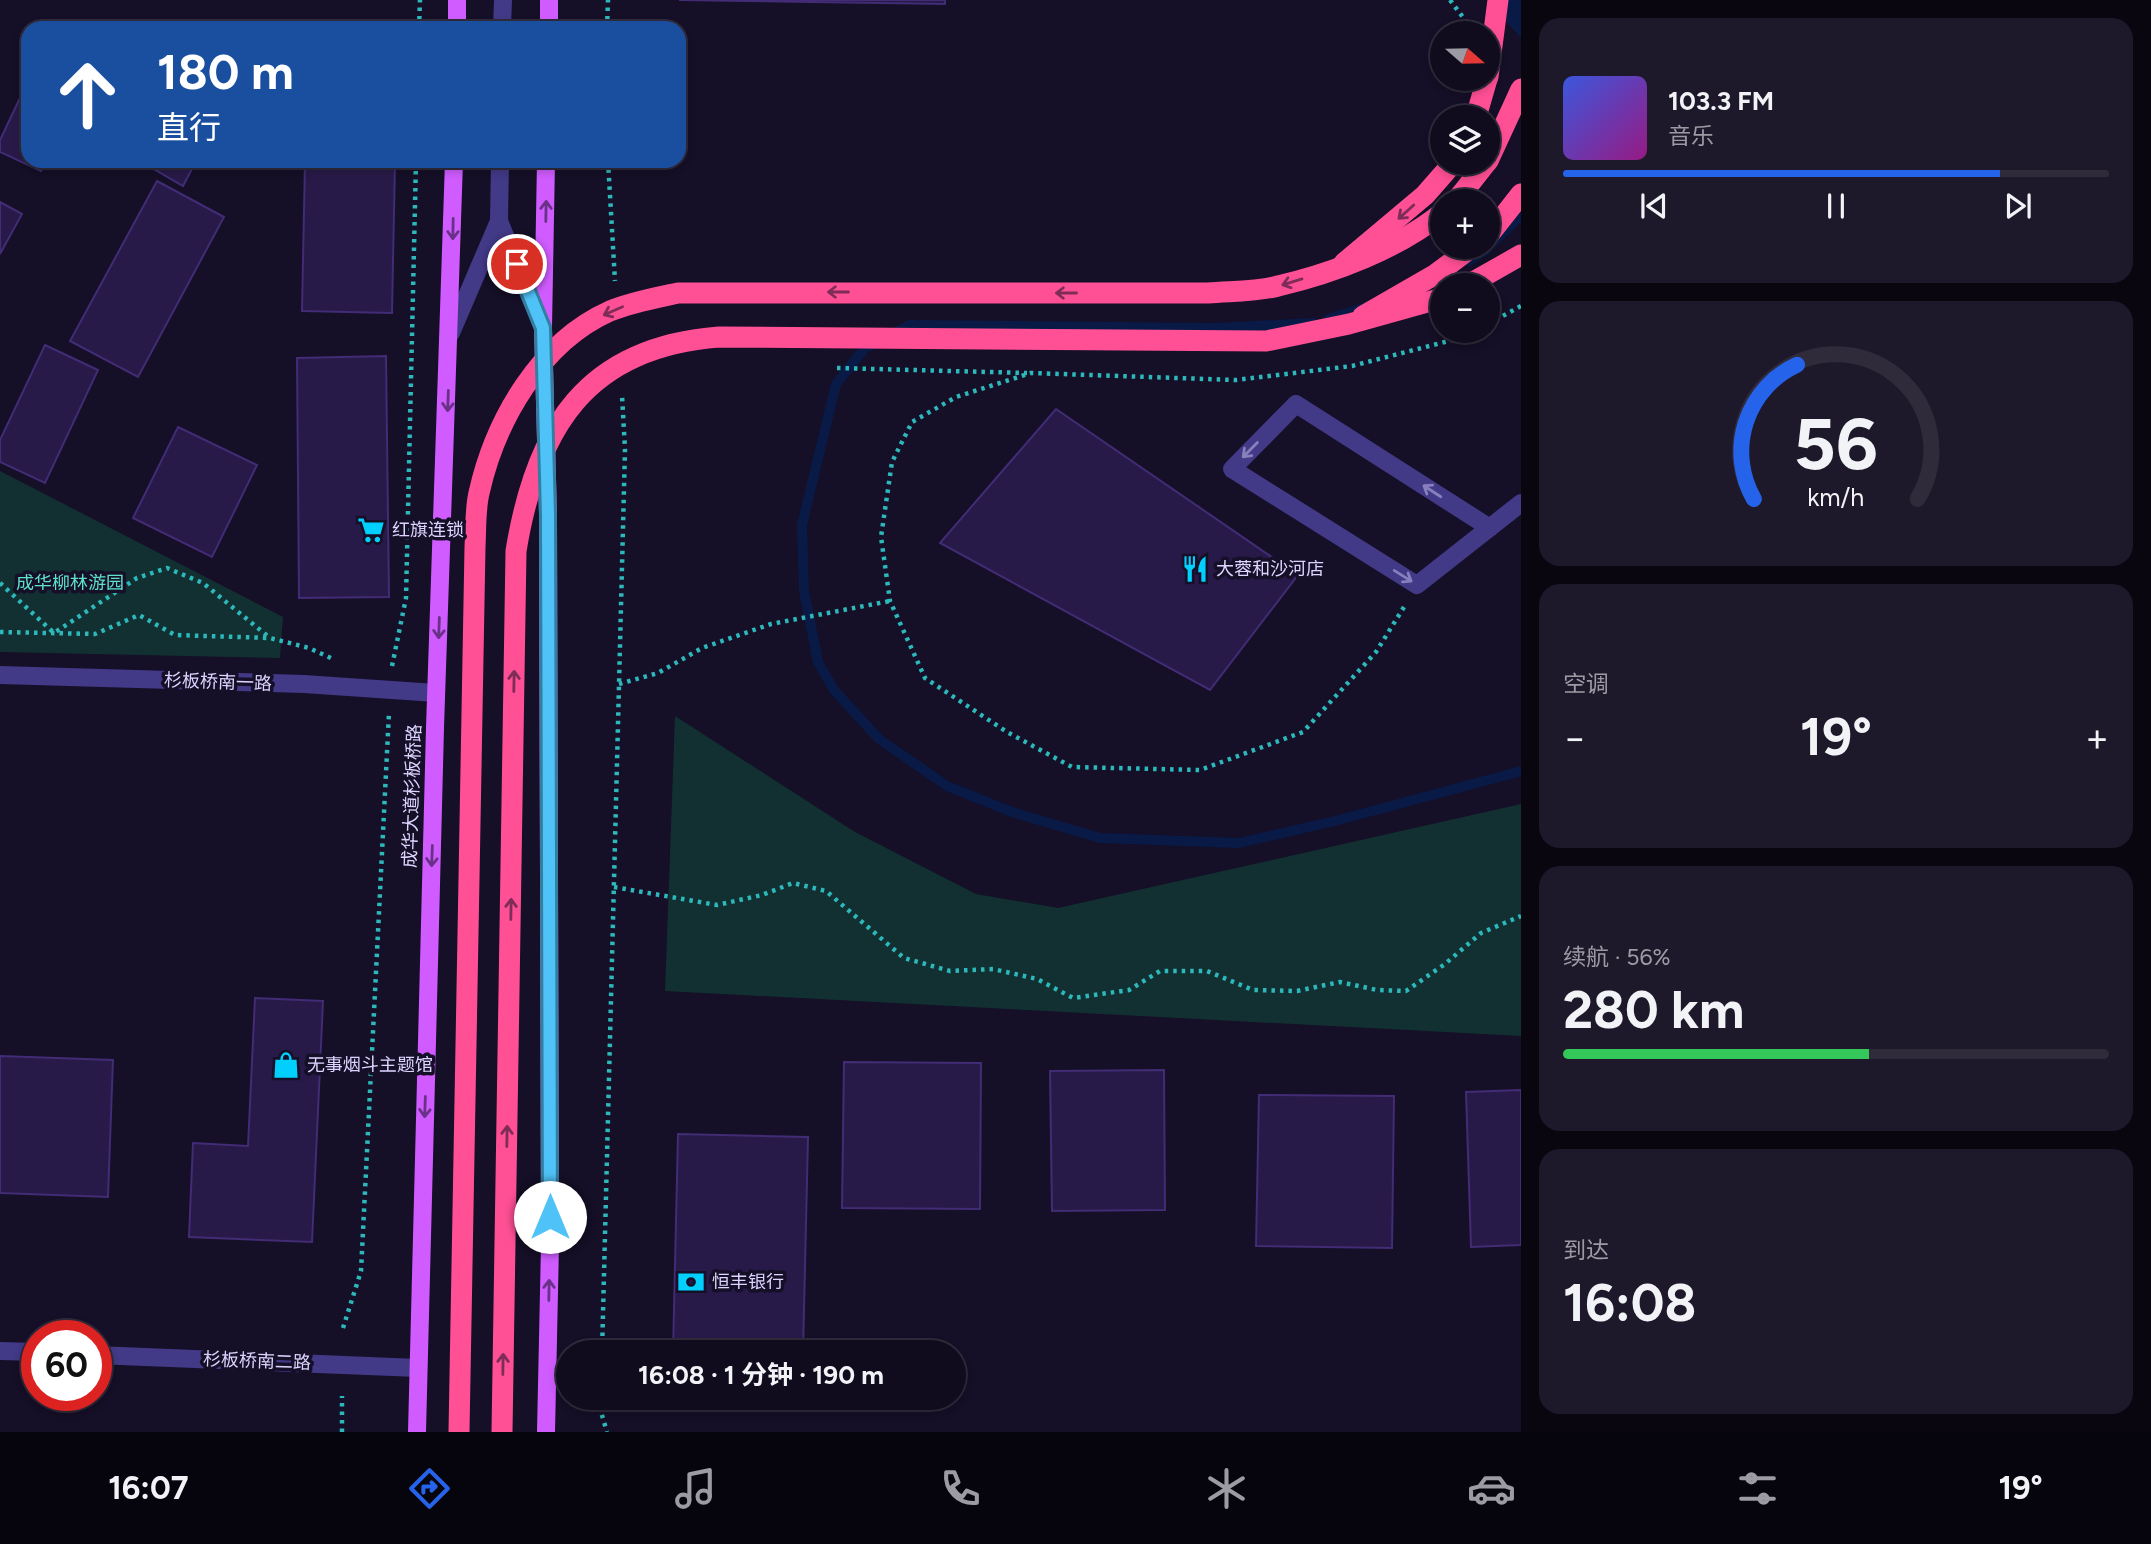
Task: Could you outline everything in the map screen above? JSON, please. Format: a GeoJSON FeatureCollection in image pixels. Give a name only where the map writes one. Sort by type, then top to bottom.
{"type":"FeatureCollection","features":[{"type":"Feature","properties":{"kind":"highway"},"geometry":{"type":"LineString","coordinates":[[1495,21],[1498,0]]}},
{"type":"Feature","properties":{"kind":"highway"},"geometry":{"type":"LineString","coordinates":[[1500,134],[1521,89]]}},
{"type":"Feature","properties":{"kind":"highway"},"geometry":{"type":"LineString","coordinates":[[1336,268],[1425,195],[1442,175]]}},
{"type":"Feature","properties":{"kind":"highway"},"geometry":{"type":"LineString","coordinates":[[1466,189],[1477,175]]}},
{"type":"Feature","properties":{"kind":"highway"},"geometry":{"type":"LineString","coordinates":[[1500,221],[1521,194]]}},
{"type":"Feature","properties":{"kind":"highway"},"geometry":{"type":"LineString","coordinates":[[459,1432],[478,508],[494,445],[515,402],[541,364],[561,343],[608,312],[634,302],[678,293],[1208,293],[1276,287],[1336,268],[1421,230],[1430,223]]}},
{"type":"Feature","properties":{"kind":"highway"},"geometry":{"type":"LineString","coordinates":[[1489,273],[1521,255]]}},
{"type":"Feature","properties":{"kind":"highway"},"geometry":{"type":"LineString","coordinates":[[1349,324],[1436,274],[1456,259]]}},
{"type":"Feature","properties":{"kind":"highway"},"geometry":{"type":"LineString","coordinates":[[502,1432],[516,551],[524,503],[539,460],[558,423],[578,397],[604,374],[639,354],[681,340],[719,337],[1266,341],[1349,324],[1430,301]]}},
{"type":"Feature","properties":{"kind":"main road"},"geometry":{"type":"LineString","coordinates":[[457,0],[457,21]]}},
{"type":"Feature","properties":{"kind":"main road"},"geometry":{"type":"LineString","coordinates":[[549,0],[549,21]]}},
{"type":"Feature","properties":{"kind":"main road","name":"成华大道杉板桥路"},"geometry":{"type":"LineString","coordinates":[[417,1432],[436,693],[451,333],[454,168]]}},
{"type":"Feature","properties":{"kind":"main road"},"geometry":{"type":"LineString","coordinates":[[545,1432],[550,1189],[548,515],[543,328],[547,168]]}},
{"type":"Feature","properties":{"kind":"street"},"geometry":{"type":"LineString","coordinates":[[502,21],[503,0]]}},
{"type":"Feature","properties":{"kind":"street"},"geometry":{"type":"LineString","coordinates":[[451,333],[499,221],[500,168]]}},
{"type":"Feature","properties":{"kind":"street"},"geometry":{"type":"LineString","coordinates":[[499,221],[543,328]]}},
{"type":"Feature","properties":{"kind":"street"},"geometry":{"type":"LineString","coordinates":[[1490,528],[1296,404],[1232,469],[1417,585],[1490,528],[1521,503]]}},
{"type":"Feature","properties":{"kind":"street","name":"杉板桥南一路"},"geometry":{"type":"LineString","coordinates":[[0,675],[436,693]]}},
{"type":"Feature","properties":{"kind":"street"},"geometry":{"type":"LineString","coordinates":[[0,1351],[21,1352]]}},
{"type":"Feature","properties":{"kind":"street","name":"杉板桥南二路"},"geometry":{"type":"LineString","coordinates":[[112,1356],[418,1368]]}},
{"type":"Feature","properties":{"kind":"path"},"geometry":{"type":"LineString","coordinates":[[419,21],[420,0]]}},
{"type":"Feature","properties":{"kind":"path"},"geometry":{"type":"LineString","coordinates":[[607,21],[608,0]]}},
{"type":"Feature","properties":{"kind":"path"},"geometry":{"type":"LineString","coordinates":[[1450,0],[1466,21]]}},
{"type":"Feature","properties":{"kind":"path"},"geometry":{"type":"LineString","coordinates":[[380,669],[391,669],[406,598],[416,168]]}},
{"type":"Feature","properties":{"kind":"path"},"geometry":{"type":"LineString","coordinates":[[608,168],[615,292]]}},
{"type":"Feature","properties":{"kind":"path"},"geometry":{"type":"LineString","coordinates":[[1500,317],[1521,306]]}},
{"type":"Feature","properties":{"kind":"path"},"geometry":{"type":"LineString","coordinates":[[833,368],[1236,380],[1352,366],[1441,343]]}},
{"type":"Feature","properties":{"kind":"path"},"geometry":{"type":"LineString","coordinates":[[1031,373],[956,397],[912,422],[892,462],[881,537],[890,601],[925,678],[1018,738],[1072,767],[1200,770],[1303,732],[1376,652],[1417,585]]}},
{"type":"Feature","properties":{"kind":"path"},"geometry":{"type":"LineString","coordinates":[[602,1340],[625,449],[621,384]]}},
{"type":"Feature","properties":{"kind":"path"},"geometry":{"type":"LineString","coordinates":[[54,633],[137,578],[167,568],[203,583],[270,638]]}},
{"type":"Feature","properties":{"kind":"path"},"geometry":{"type":"LineString","coordinates":[[0,583],[54,633]]}},
{"type":"Feature","properties":{"kind":"path"},"geometry":{"type":"LineString","coordinates":[[619,684],[658,673],[702,648],[771,624],[890,601]]}},
{"type":"Feature","properties":{"kind":"path"},"geometry":{"type":"LineString","coordinates":[[0,632],[96,634],[139,615],[175,635],[270,638],[309,648],[345,664]]}},
{"type":"Feature","properties":{"kind":"path"},"geometry":{"type":"LineString","coordinates":[[343,1328],[362,1271],[390,690]]}},
{"type":"Feature","properties":{"kind":"path"},"geometry":{"type":"LineString","coordinates":[[614,887],[718,905],[762,895],[793,883],[826,891],[904,958],[950,971],[993,969],[1026,976],[1073,998],[1129,990],[1160,971],[1207,971],[1253,990],[1297,991],[1340,982],[1406,992],[1445,964],[1481,933],[1521,916]]}},
{"type":"Feature","properties":{"kind":"path"},"geometry":{"type":"LineString","coordinates":[[342,1396],[342,1432]]}},
{"type":"Feature","properties":{"kind":"path"},"geometry":{"type":"LineString","coordinates":[[601,1410],[607,1432]]}},
{"type":"Feature","properties":{"kind":"green space","name":"成华柳林游园"},"geometry":{"type":"Polygon","coordinates":[[[0,471],[283,617],[280,658],[0,652],[0,471]]]}},
{"type":"Feature","properties":{"kind":"green space"},"geometry":{"type":"Polygon","coordinates":[[[675,716],[855,832],[976,894],[1058,908],[1521,804],[1521,1036],[665,991],[675,716]]]}},
{"type":"Feature","properties":{"kind":"water"},"geometry":{"type":"Polygon","coordinates":[[[1487,0],[1521,0],[1521,38],[1487,0]]]}},
{"type":"Feature","properties":{"kind":"building"},"geometry":{"type":"Polygon","coordinates":[[[679,0],[945,0],[945,4],[679,0]]]}},
{"type":"Feature","properties":{"kind":"building"},"geometry":{"type":"Polygon","coordinates":[[[21,96],[21,162],[0,152],[0,140],[21,96]]]}},
{"type":"Feature","properties":{"kind":"building"},"geometry":{"type":"Polygon","coordinates":[[[152,168],[192,168],[183,186],[152,168]]]}},
{"type":"Feature","properties":{"kind":"building"},"geometry":{"type":"Polygon","coordinates":[[[305,168],[395,168],[392,313],[302,311],[305,168]]]}},
{"type":"Feature","properties":{"kind":"building"},"geometry":{"type":"Polygon","coordinates":[[[157,181],[224,217],[138,377],[70,341],[157,181]]]}},
{"type":"Feature","properties":{"kind":"building"},"geometry":{"type":"Polygon","coordinates":[[[0,202],[22,214],[0,254],[0,202]]]}},
{"type":"Feature","properties":{"kind":"building"},"geometry":{"type":"Polygon","coordinates":[[[45,345],[98,370],[45,483],[0,462],[0,440],[45,345]]]}},
{"type":"Feature","properties":{"kind":"building"},"geometry":{"type":"Polygon","coordinates":[[[386,356],[389,597],[299,598],[297,358],[386,356]]]}},
{"type":"Feature","properties":{"kind":"building"},"geometry":{"type":"Polygon","coordinates":[[[1056,409],[1298,575],[1210,690],[940,543],[1056,409]]]}},
{"type":"Feature","properties":{"kind":"building"},"geometry":{"type":"Polygon","coordinates":[[[178,427],[257,465],[212,557],[133,518],[178,427]]]}},
{"type":"Feature","properties":{"kind":"building"},"geometry":{"type":"Polygon","coordinates":[[[255,998],[323,1001],[312,1242],[189,1237],[193,1143],[248,1146],[255,998]]]}},
{"type":"Feature","properties":{"kind":"building"},"geometry":{"type":"Polygon","coordinates":[[[0,1056],[113,1060],[108,1197],[0,1193],[0,1056]]]}},
{"type":"Feature","properties":{"kind":"building"},"geometry":{"type":"Polygon","coordinates":[[[844,1062],[981,1063],[980,1209],[842,1208],[844,1062]]]}},
{"type":"Feature","properties":{"kind":"building"},"geometry":{"type":"Polygon","coordinates":[[[1164,1070],[1165,1210],[1052,1211],[1050,1071],[1164,1070]]]}},
{"type":"Feature","properties":{"kind":"building"},"geometry":{"type":"Polygon","coordinates":[[[1521,1090],[1521,1245],[1471,1247],[1466,1092],[1521,1090]]]}},
{"type":"Feature","properties":{"kind":"building"},"geometry":{"type":"Polygon","coordinates":[[[1259,1095],[1394,1096],[1392,1248],[1256,1246],[1259,1095]]]}},
{"type":"Feature","properties":{"kind":"building"},"geometry":{"type":"Polygon","coordinates":[[[678,1134],[808,1137],[803,1340],[673,1340],[678,1134]]]}},
{"type":"Feature","properties":{"kind":"waterway"},"geometry":{"type":"LineString","coordinates":[[1469,261],[1485,251],[1521,215]]}},
{"type":"Feature","properties":{"kind":"waterway"},"geometry":{"type":"LineString","coordinates":[[1328,319],[1364,308]]}},
{"type":"Feature","properties":{"kind":"waterway"},"geometry":{"type":"LineString","coordinates":[[893,334],[909,325],[1215,328],[1313,323]]}},
{"type":"Feature","properties":{"kind":"waterway"},"geometry":{"type":"LineString","coordinates":[[874,344],[865,348],[836,384],[802,525],[804,591],[818,662],[834,690],[879,739],[947,786],[1012,812],[1100,838],[1239,843],[1335,821],[1521,771]]}},
{"type":"Feature","properties":{"kind":"place","name":"红旗连锁"},"geometry":{"type":"Point","coordinates":[371,530]}},
{"type":"Feature","properties":{"kind":"place","name":"大蓉和沙河店"},"geometry":{"type":"Point","coordinates":[1195,569]}},
{"type":"Feature","properties":{"kind":"place","name":"无事烟斗主题馆"},"geometry":{"type":"Point","coordinates":[286,1065]}},
{"type":"Feature","properties":{"kind":"place","name":"恒丰银行"},"geometry":{"type":"Point","coordinates":[691,1282]}},
{"type":"Feature","properties":{"kind":"route"},"geometry":{"type":"LineString","coordinates":[[517,264],[543,328],[548,515],[550,1217]]}}]}
